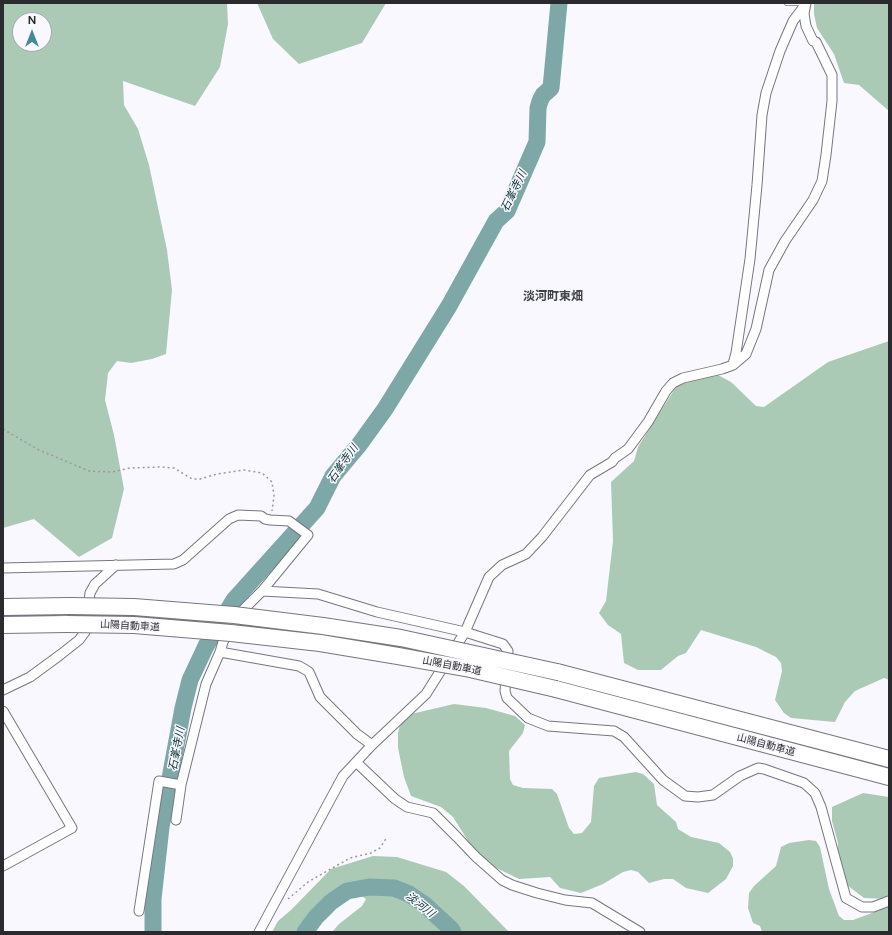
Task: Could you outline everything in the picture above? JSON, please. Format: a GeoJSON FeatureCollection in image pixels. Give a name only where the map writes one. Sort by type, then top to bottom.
{"type":"FeatureCollection","features":[{"type":"Feature","properties":{"kind":"highway","name":"山陽自動車道"},"geometry":{"type":"LineString","coordinates":[[3,607],[134,607],[234,615],[323,626],[408,640],[557,672],[889,759]]}},
{"type":"Feature","properties":{"kind":"highway","name":"山陽自動車道"},"geometry":{"type":"LineString","coordinates":[[3,625],[134,625],[231,632],[320,643],[434,662],[556,689],[889,777]]}},
{"type":"Feature","properties":{"kind":"street"},"geometry":{"type":"LineString","coordinates":[[733,365],[750,259],[762,115],[766,93],[780,51],[793,21],[806,3]]}},
{"type":"Feature","properties":{"kind":"street"},"geometry":{"type":"LineString","coordinates":[[259,932],[344,776],[372,745],[426,694],[465,632],[489,577],[502,565],[526,554],[542,537],[590,475],[612,462],[615,458],[628,449],[648,422],[666,391],[673,383],[683,378],[733,365],[746,354],[756,329],[769,270],[786,240],[813,200],[822,181],[832,101],[832,75],[816,42],[813,42],[806,26],[804,14],[806,3]]}},
{"type":"Feature","properties":{"kind":"street"},"geometry":{"type":"LineString","coordinates":[[3,568],[174,564],[182,560],[229,519],[238,515],[261,516],[270,520],[289,521],[308,535],[262,591],[236,617],[223,642],[206,684],[181,785],[176,820]]}},
{"type":"Feature","properties":{"kind":"street"},"geometry":{"type":"LineString","coordinates":[[3,690],[30,676],[69,647],[85,632],[90,593],[95,584],[116,565]]}},
{"type":"Feature","properties":{"kind":"street"},"geometry":{"type":"LineString","coordinates":[[262,591],[318,594],[377,612],[465,632],[503,644],[508,652],[505,691],[507,698],[528,718],[548,726],[614,731],[624,738],[663,780],[685,796],[698,797],[712,795],[740,776],[758,768],[804,783],[815,793],[821,807],[846,898],[862,907],[873,908],[889,901]]}},
{"type":"Feature","properties":{"kind":"street"},"geometry":{"type":"LineString","coordinates":[[220,652],[299,666],[306,670],[309,672],[320,697],[357,734],[372,745]]}},
{"type":"Feature","properties":{"kind":"street"},"geometry":{"type":"LineString","coordinates":[[3,711],[72,828],[3,866]]}},
{"type":"Feature","properties":{"kind":"street"},"geometry":{"type":"LineString","coordinates":[[356,762],[395,799],[407,807],[434,813],[476,857],[502,880],[512,885],[537,893],[566,900],[592,903],[640,932]]}},
{"type":"Feature","properties":{"kind":"street"},"geometry":{"type":"LineString","coordinates":[[139,910],[159,781],[181,785]]}},
{"type":"Feature","properties":{"kind":"lane"},"geometry":{"type":"LineString","coordinates":[[787,3],[806,3]]}},
{"type":"Feature","properties":{"kind":"path"},"geometry":{"type":"LineString","coordinates":[[3,428],[39,450],[88,471],[112,472],[130,468],[174,468],[192,479],[200,479],[217,474],[244,470],[262,473],[272,482],[274,496],[270,520]]}},
{"type":"Feature","properties":{"kind":"path"},"geometry":{"type":"LineString","coordinates":[[285,901],[308,882],[350,858],[371,853],[380,848],[387,837]]}},
{"type":"Feature","properties":{"kind":"green space"},"geometry":{"type":"Polygon","coordinates":[[[3,3],[227,3],[228,24],[220,67],[195,106],[123,81],[124,105],[138,129],[149,165],[167,250],[172,290],[166,354],[152,359],[131,363],[117,361],[108,373],[105,400],[114,435],[124,489],[112,538],[79,557],[34,519],[3,528],[3,3]]]}},
{"type":"Feature","properties":{"kind":"green space"},"geometry":{"type":"Polygon","coordinates":[[[257,3],[386,3],[362,43],[299,64],[273,39],[257,3]]]}},
{"type":"Feature","properties":{"kind":"green space"},"geometry":{"type":"Polygon","coordinates":[[[814,3],[889,3],[889,111],[859,85],[844,83],[834,54],[817,28],[814,14],[814,3]]]}},
{"type":"Feature","properties":{"kind":"green space"},"geometry":{"type":"Polygon","coordinates":[[[889,341],[889,680],[884,678],[855,691],[845,702],[835,722],[791,718],[784,713],[775,700],[782,671],[781,663],[776,657],[756,647],[701,630],[686,653],[678,656],[661,670],[638,670],[624,663],[621,634],[608,625],[599,613],[606,601],[613,541],[611,482],[634,461],[638,447],[676,387],[702,376],[718,375],[731,382],[756,406],[764,407],[828,362],[889,341]]]}},
{"type":"Feature","properties":{"kind":"green space"},"geometry":{"type":"Polygon","coordinates":[[[454,704],[486,708],[515,716],[525,725],[523,733],[509,751],[510,779],[513,785],[523,788],[552,789],[557,794],[569,828],[574,834],[582,833],[591,822],[594,786],[599,778],[636,772],[643,774],[654,784],[657,805],[676,822],[678,829],[691,837],[719,843],[730,852],[733,858],[733,866],[726,879],[708,893],[686,888],[673,879],[664,879],[649,883],[638,872],[631,870],[623,872],[603,884],[581,893],[560,888],[550,877],[519,879],[480,860],[453,817],[441,807],[411,796],[404,777],[398,748],[398,733],[400,725],[411,714],[454,704]]]}},
{"type":"Feature","properties":{"kind":"green space"},"geometry":{"type":"Polygon","coordinates":[[[863,793],[889,797],[889,932],[762,932],[760,926],[753,923],[748,908],[749,893],[754,886],[776,866],[781,847],[789,843],[809,840],[816,841],[820,847],[829,889],[839,916],[844,920],[853,920],[880,910],[888,899],[864,898],[839,879],[836,872],[838,843],[832,821],[832,807],[863,793]]]}},
{"type":"Feature","properties":{"kind":"green space"},"geometry":{"type":"Polygon","coordinates":[[[373,856],[397,857],[446,872],[464,886],[509,932],[332,932],[339,924],[362,906],[366,899],[360,895],[352,895],[332,906],[307,932],[272,932],[278,921],[291,910],[331,869],[373,856]]]}},
{"type":"Feature","properties":{"kind":"waterway","name":"石峯寺川"},"geometry":{"type":"LineString","coordinates":[[153,932],[153,899],[161,827],[183,708],[190,680],[206,646],[234,600],[317,508],[333,476],[359,445],[385,409],[449,306],[496,221],[507,211],[537,142],[538,108],[540,101],[543,95],[551,88],[559,3]]}},
{"type":"Feature","properties":{"kind":"waterway","name":"淡河川"},"geometry":{"type":"LineString","coordinates":[[305,932],[316,917],[331,902],[347,891],[369,887],[394,888],[409,894],[424,904],[453,932]]}},
{"type":"Feature","properties":{"kind":"district","name":"淡河町東畑"},"geometry":{"type":"Point","coordinates":[553,296]}}]}
